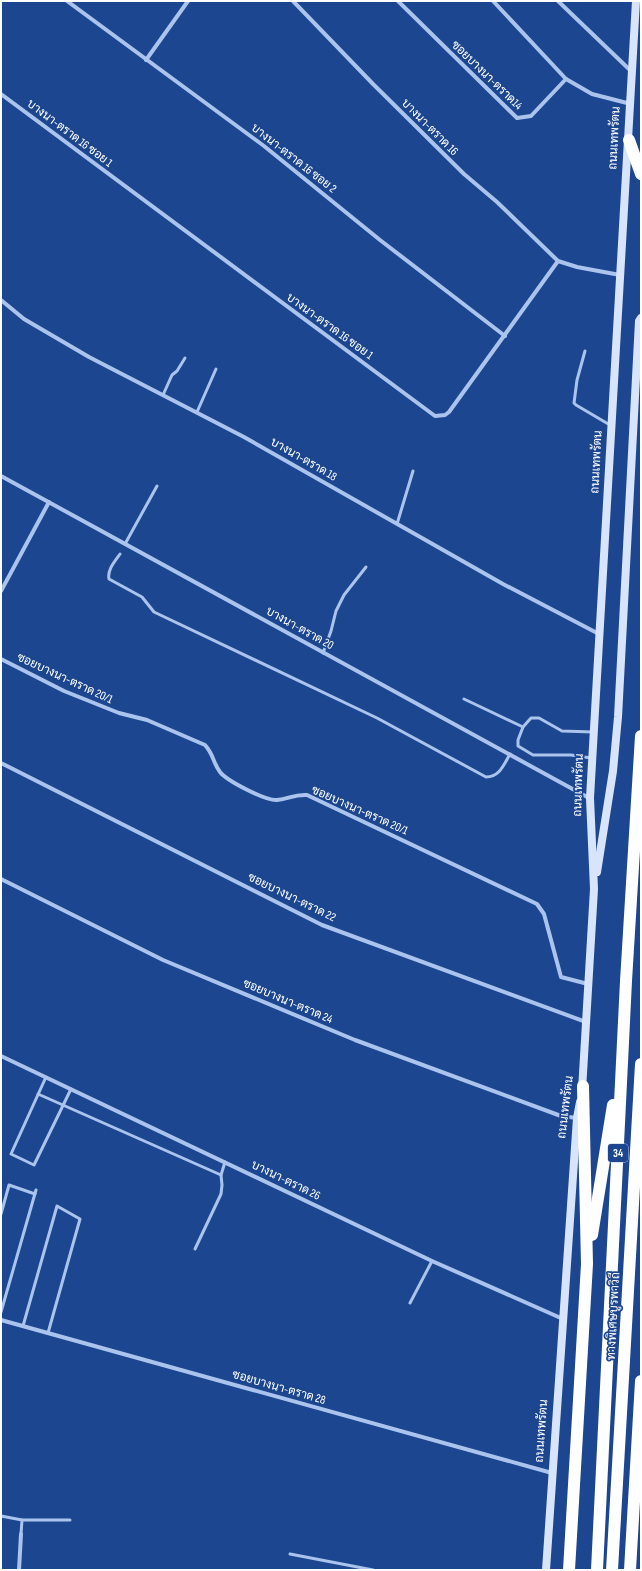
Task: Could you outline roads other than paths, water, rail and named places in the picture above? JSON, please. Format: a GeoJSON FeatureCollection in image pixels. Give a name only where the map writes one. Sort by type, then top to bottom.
{"type":"FeatureCollection","features":[{"type":"Feature","properties":{"kind":"highway"},"geometry":{"type":"LineString","coordinates":[[628,140],[641,174]]}},
{"type":"Feature","properties":{"kind":"highway","name":"34"},"geometry":{"type":"LineString","coordinates":[[597,1570],[623,1046],[641,736]]}},
{"type":"Feature","properties":{"kind":"highway"},"geometry":{"type":"LineString","coordinates":[[587,1264],[623,1046]]}},
{"type":"Feature","properties":{"kind":"highway","name":"ทางพิเศษบูรพาวิถี"},"geometry":{"type":"LineString","coordinates":[[612,1570],[641,1064]]}},
{"type":"Feature","properties":{"kind":"highway"},"geometry":{"type":"LineString","coordinates":[[569,1570],[587,1264],[583,1086]]}},
{"type":"Feature","properties":{"kind":"highway"},"geometry":{"type":"LineString","coordinates":[[630,1570],[641,1382]]}},
{"type":"Feature","properties":{"kind":"main road","name":"ถนนเทพรัตน"},"geometry":{"type":"LineString","coordinates":[[546,1570],[576,1118],[583,1086],[594,889],[590,798],[636,1]]}},
{"type":"Feature","properties":{"kind":"main road"},"geometry":{"type":"LineString","coordinates":[[594,889],[613,771],[618,717],[638,337],[639,321],[641,318]]}},
{"type":"Feature","properties":{"kind":"street","name":"บางนา-ตราด 16 ซอย 2"},"geometry":{"type":"LineString","coordinates":[[67,1],[264,146],[380,240],[505,336]]}},
{"type":"Feature","properties":{"kind":"street"},"geometry":{"type":"LineString","coordinates":[[146,60],[188,1]]}},
{"type":"Feature","properties":{"kind":"street","name":"บางนา-ตราด 16"},"geometry":{"type":"LineString","coordinates":[[293,1],[453,164],[497,202],[558,261]]}},
{"type":"Feature","properties":{"kind":"street","name":"ซอยบางนา-ตราด14"},"geometry":{"type":"LineString","coordinates":[[398,1],[517,118],[530,116],[566,78]]}},
{"type":"Feature","properties":{"kind":"street"},"geometry":{"type":"LineString","coordinates":[[493,1],[566,78],[592,94],[631,104]]}},
{"type":"Feature","properties":{"kind":"street"},"geometry":{"type":"LineString","coordinates":[[558,1],[632,73]]}},
{"type":"Feature","properties":{"kind":"street","name":"บางนา-ตราด 16 ซอย 1"},"geometry":{"type":"LineString","coordinates":[[1,94],[435,416],[444,415],[449,412],[558,261]]}},
{"type":"Feature","properties":{"kind":"street"},"geometry":{"type":"LineString","coordinates":[[558,261],[577,267],[620,275]]}},
{"type":"Feature","properties":{"kind":"street","name":"บางนา-ตราด 18"},"geometry":{"type":"LineString","coordinates":[[1,300],[31,323],[89,356],[244,436],[503,584],[599,634]]}},
{"type":"Feature","properties":{"kind":"street","name":"บางนา-ตราด 20"},"geometry":{"type":"LineString","coordinates":[[1,476],[590,798]]}},
{"type":"Feature","properties":{"kind":"street"},"geometry":{"type":"LineString","coordinates":[[1,591],[49,502]]}},
{"type":"Feature","properties":{"kind":"street","name":"ซอยบางนา-ตราด 20/1"},"geometry":{"type":"LineString","coordinates":[[1,659],[64,691],[119,713],[147,720],[205,745],[211,752],[219,771],[226,778],[263,796],[277,800],[298,794],[307,795],[537,904],[544,914],[561,977],[588,984]]}},
{"type":"Feature","properties":{"kind":"street","name":"ซอยบางนา-ตราด 22"},"geometry":{"type":"LineString","coordinates":[[1,763],[322,925],[586,1022]]}},
{"type":"Feature","properties":{"kind":"street","name":"ซอยบางนา-ตราด 24"},"geometry":{"type":"LineString","coordinates":[[1,879],[163,960],[332,1031],[561,1116],[576,1118]]}},
{"type":"Feature","properties":{"kind":"street","name":"บางนา-ตราด 26"},"geometry":{"type":"LineString","coordinates":[[1,1056],[432,1261],[563,1319]]}},
{"type":"Feature","properties":{"kind":"street","name":"ซอยบางนา-ตราด 28"},"geometry":{"type":"LineString","coordinates":[[1,1320],[552,1473]]}},
{"type":"Feature","properties":{"kind":"street"},"geometry":{"type":"LineString","coordinates":[[19,1570],[21,1534]]}},
{"type":"Feature","properties":{"kind":"lane"},"geometry":{"type":"LineString","coordinates":[[585,351],[577,380],[574,403],[576,406],[612,426]]}},
{"type":"Feature","properties":{"kind":"lane"},"geometry":{"type":"LineString","coordinates":[[163,395],[172,375],[177,371],[185,358]]}},
{"type":"Feature","properties":{"kind":"lane"},"geometry":{"type":"LineString","coordinates":[[197,412],[216,369]]}},
{"type":"Feature","properties":{"kind":"lane"},"geometry":{"type":"LineString","coordinates":[[397,524],[413,471]]}},
{"type":"Feature","properties":{"kind":"lane"},"geometry":{"type":"LineString","coordinates":[[125,544],[157,486]]}},
{"type":"Feature","properties":{"kind":"lane"},"geometry":{"type":"LineString","coordinates":[[120,554],[110,570],[108,575],[109,579],[142,597],[154,612],[377,718],[486,776],[494,776],[498,774],[510,754]]}},
{"type":"Feature","properties":{"kind":"lane"},"geometry":{"type":"LineString","coordinates":[[324,653],[336,611],[344,595],[366,567]]}},
{"type":"Feature","properties":{"kind":"lane"},"geometry":{"type":"LineString","coordinates":[[464,699],[523,727]]}},
{"type":"Feature","properties":{"kind":"lane"},"geometry":{"type":"LineString","coordinates":[[593,759],[571,755],[533,755],[518,746],[518,740],[523,727],[532,718],[538,718],[562,732],[594,732]]}},
{"type":"Feature","properties":{"kind":"lane"},"geometry":{"type":"LineString","coordinates":[[46,1077],[10,1154],[34,1165],[71,1089]]}},
{"type":"Feature","properties":{"kind":"lane"},"geometry":{"type":"LineString","coordinates":[[38,1094],[221,1175]]}},
{"type":"Feature","properties":{"kind":"lane"},"geometry":{"type":"LineString","coordinates":[[195,1249],[221,1194],[221,1175],[226,1162]]}},
{"type":"Feature","properties":{"kind":"lane"},"geometry":{"type":"LineString","coordinates":[[1,1214],[9,1185],[36,1192],[1,1312]]}},
{"type":"Feature","properties":{"kind":"lane"},"geometry":{"type":"LineString","coordinates":[[23,1326],[57,1206],[80,1219],[48,1333]]}},
{"type":"Feature","properties":{"kind":"lane"},"geometry":{"type":"LineString","coordinates":[[410,1302],[432,1261]]}},
{"type":"Feature","properties":{"kind":"lane"},"geometry":{"type":"LineString","coordinates":[[1,1516],[22,1520],[70,1520]]}},
{"type":"Feature","properties":{"kind":"lane"},"geometry":{"type":"LineString","coordinates":[[21,1534],[22,1520]]}},
{"type":"Feature","properties":{"kind":"lane"},"geometry":{"type":"LineString","coordinates":[[290,1554],[373,1570]]}}]}
